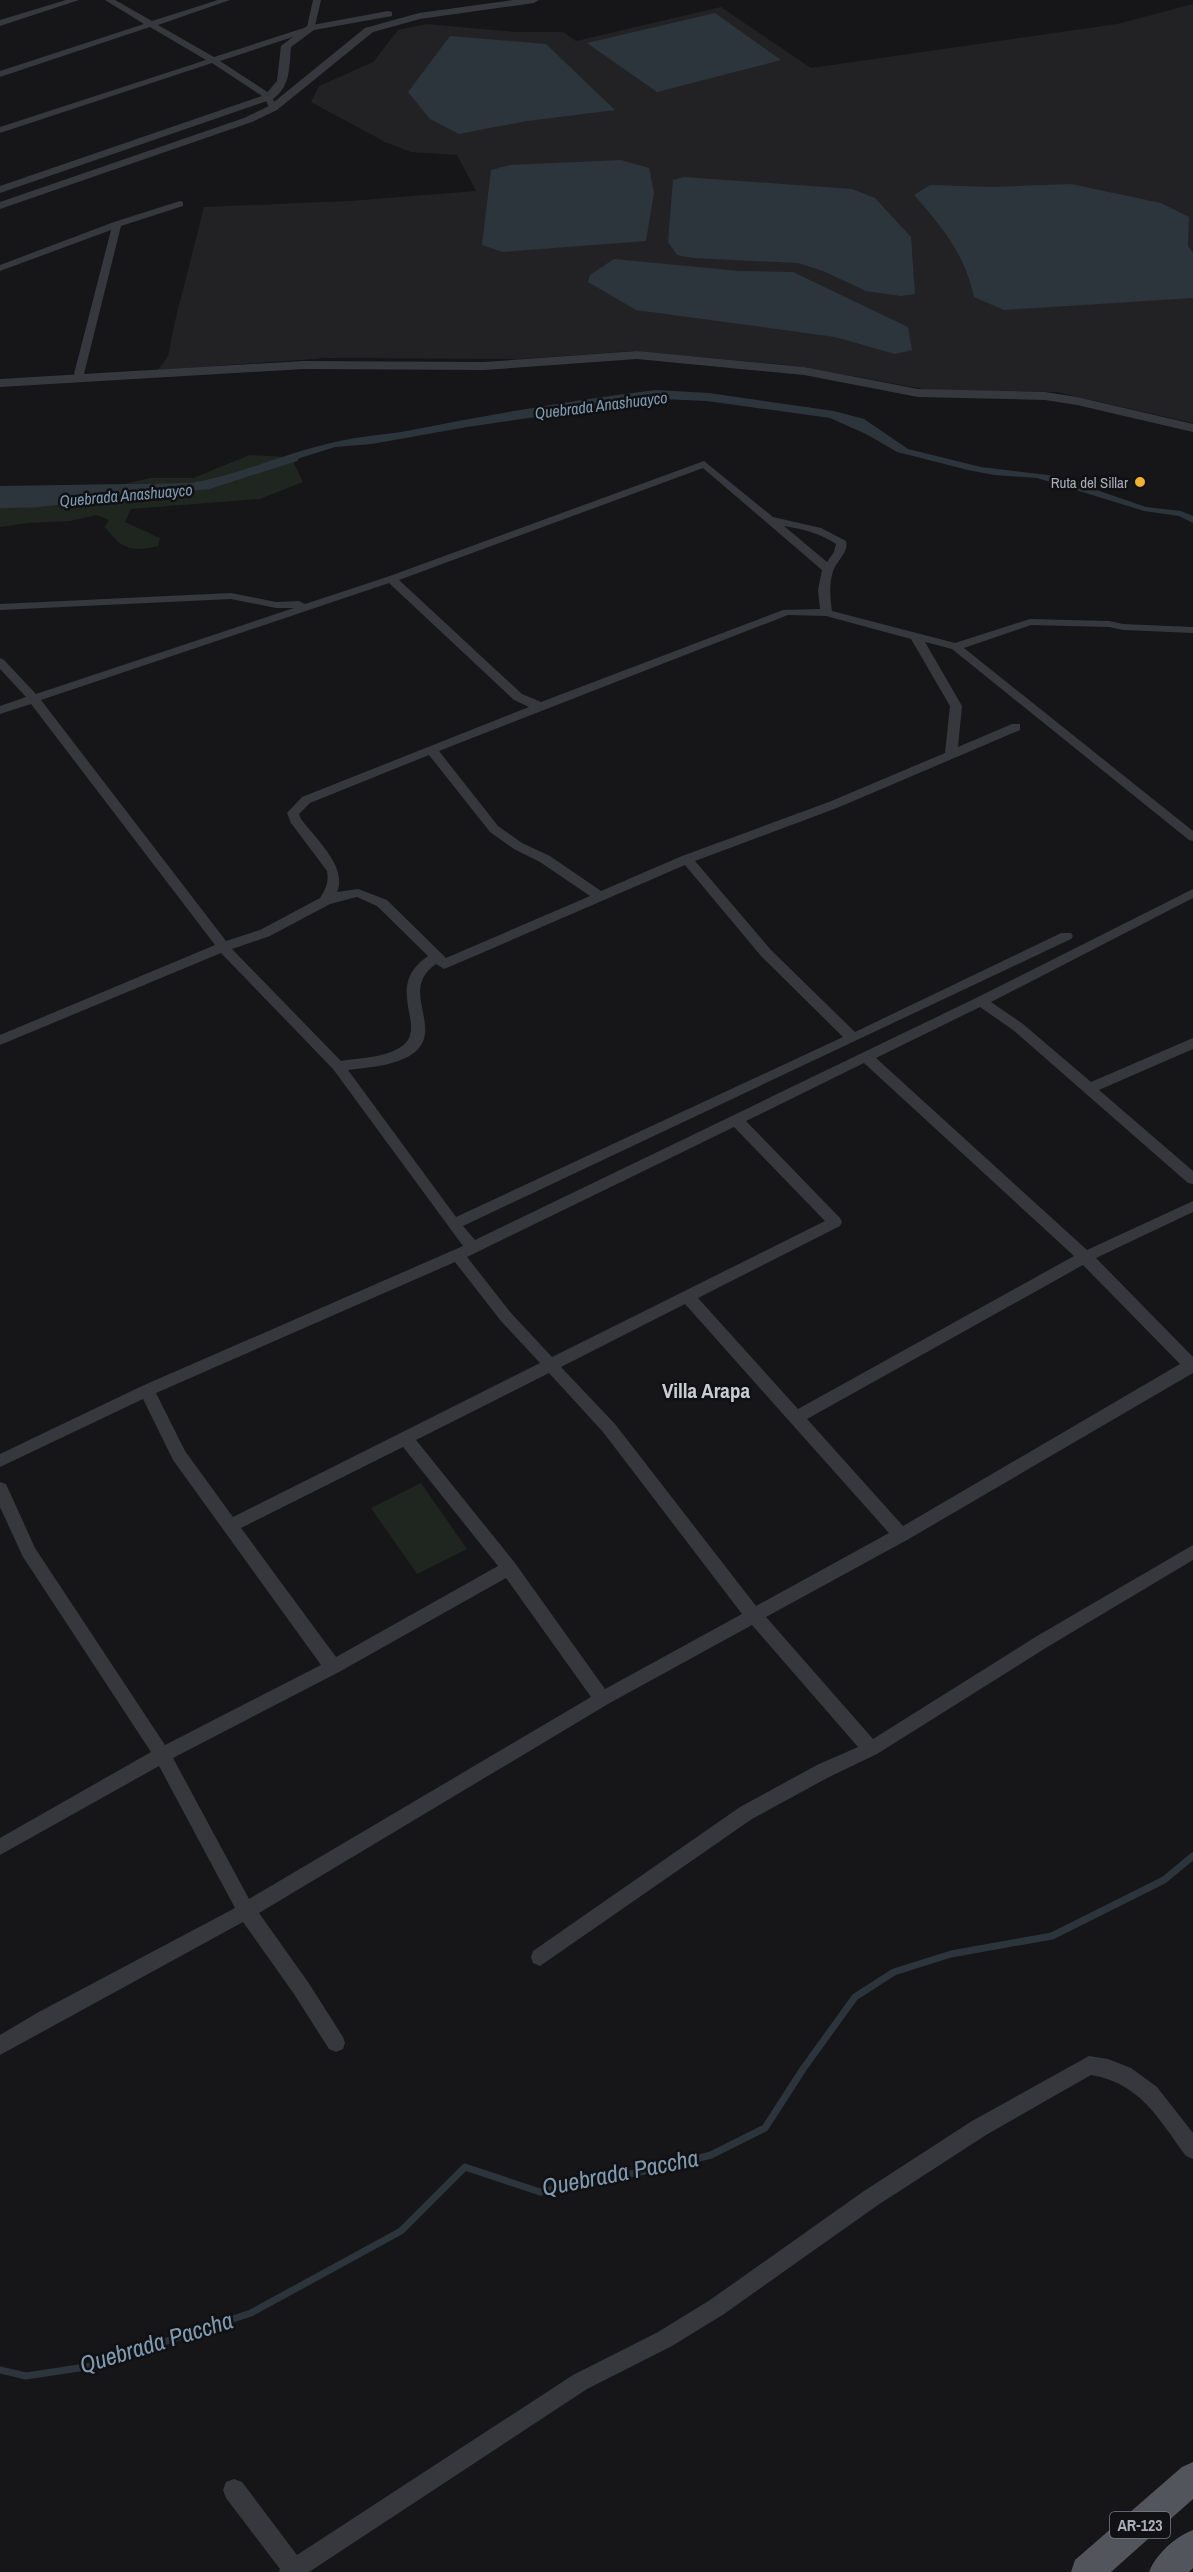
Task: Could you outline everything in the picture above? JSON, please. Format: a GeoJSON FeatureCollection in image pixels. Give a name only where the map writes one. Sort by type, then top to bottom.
{"type":"FeatureCollection","features":[{"type":"Feature","properties":{"kind":"main road","name":"AR-123"},"geometry":{"type":"LineString","coordinates":[[1087,2572],[1193,2478]]}},
{"type":"Feature","properties":{"kind":"main road","name":"AR-123"},"geometry":{"type":"LineString","coordinates":[[1165,2572],[1193,2546]]}},
{"type":"Feature","properties":{"kind":"street"},"geometry":{"type":"LineString","coordinates":[[0,24],[75,0]]}},
{"type":"Feature","properties":{"kind":"street"},"geometry":{"type":"LineString","coordinates":[[109,0],[211,59],[271,102]]}},
{"type":"Feature","properties":{"kind":"street"},"geometry":{"type":"LineString","coordinates":[[0,74],[226,0]]}},
{"type":"Feature","properties":{"kind":"street"},"geometry":{"type":"LineString","coordinates":[[0,190],[271,102],[282,86],[286,46],[311,28],[317,0]]}},
{"type":"Feature","properties":{"kind":"street"},"geometry":{"type":"LineString","coordinates":[[0,130],[311,28],[486,0]]}},
{"type":"Feature","properties":{"kind":"street"},"geometry":{"type":"LineString","coordinates":[[0,206],[248,120],[369,30],[419,16],[534,0]]}},
{"type":"Feature","properties":{"kind":"street"},"geometry":{"type":"LineString","coordinates":[[0,268],[117,224],[180,204]]}},
{"type":"Feature","properties":{"kind":"street"},"geometry":{"type":"LineString","coordinates":[[78,378],[117,224]]}},
{"type":"Feature","properties":{"kind":"street"},"geometry":{"type":"LineString","coordinates":[[0,384],[304,365],[484,366],[638,354],[804,371],[918,393],[1045,396],[1077,401],[1193,428]]}},
{"type":"Feature","properties":{"kind":"street"},"geometry":{"type":"LineString","coordinates":[[0,710],[391,579],[704,464],[828,568]]}},
{"type":"Feature","properties":{"kind":"street"},"geometry":{"type":"LineString","coordinates":[[767,519],[806,527],[835,537],[842,543],[840,552],[828,568],[824,590],[826,613]]}},
{"type":"Feature","properties":{"kind":"street"},"geometry":{"type":"LineString","coordinates":[[391,579],[518,697],[531,704],[542,706]]}},
{"type":"Feature","properties":{"kind":"street"},"geometry":{"type":"LineString","coordinates":[[0,607],[224,596],[276,605],[315,603]]}},
{"type":"Feature","properties":{"kind":"street"},"geometry":{"type":"LineString","coordinates":[[325,901],[336,879],[333,870],[295,820],[293,813],[306,800],[431,749],[787,612],[826,613],[956,647],[1193,837]]}},
{"type":"Feature","properties":{"kind":"street"},"geometry":{"type":"LineString","coordinates":[[956,647],[1030,622],[1109,624],[1123,627],[1193,630]]}},
{"type":"Feature","properties":{"kind":"street"},"geometry":{"type":"LineString","coordinates":[[915,636],[956,706],[951,754]]}},
{"type":"Feature","properties":{"kind":"street"},"geometry":{"type":"LineString","coordinates":[[0,662],[33,698],[223,947],[339,1066],[453,1224],[473,1248]]}},
{"type":"Feature","properties":{"kind":"street"},"geometry":{"type":"LineString","coordinates":[[0,1040],[223,947],[265,933],[325,901],[358,893],[382,903],[444,964],[687,859],[834,805],[1016,727]]}},
{"type":"Feature","properties":{"kind":"street"},"geometry":{"type":"LineString","coordinates":[[431,749],[494,829],[518,846],[545,859],[600,897]]}},
{"type":"Feature","properties":{"kind":"street"},"geometry":{"type":"LineString","coordinates":[[687,859],[766,953],[853,1038]]}},
{"type":"Feature","properties":{"kind":"street"},"geometry":{"type":"LineString","coordinates":[[0,1461],[147,1390],[473,1248],[981,1001],[1193,893]]}},
{"type":"Feature","properties":{"kind":"street"},"geometry":{"type":"LineString","coordinates":[[453,1224],[1066,936]]}},
{"type":"Feature","properties":{"kind":"street"},"geometry":{"type":"LineString","coordinates":[[339,1066],[398,1055],[409,1049],[417,1039],[419,1029],[412,987],[419,971],[438,957]]}},
{"type":"Feature","properties":{"kind":"street"},"geometry":{"type":"LineString","coordinates":[[981,1001],[1018,1027],[1193,1179]]}},
{"type":"Feature","properties":{"kind":"street"},"geometry":{"type":"LineString","coordinates":[[1088,1089],[1193,1043]]}},
{"type":"Feature","properties":{"kind":"street"},"geometry":{"type":"LineString","coordinates":[[0,2046],[44,2019],[246,1911],[602,1699],[901,1535],[1192,1366],[1085,1257],[866,1056]]}},
{"type":"Feature","properties":{"kind":"street"},"geometry":{"type":"LineString","coordinates":[[231,1526],[835,1222],[735,1119]]}},
{"type":"Feature","properties":{"kind":"street"},"geometry":{"type":"LineString","coordinates":[[797,1417],[1085,1257],[1193,1206]]}},
{"type":"Feature","properties":{"kind":"street"},"geometry":{"type":"LineString","coordinates":[[457,1254],[506,1317],[609,1428],[754,1616],[871,1749]]}},
{"type":"Feature","properties":{"kind":"street"},"geometry":{"type":"LineString","coordinates":[[687,1296],[901,1535]]}},
{"type":"Feature","properties":{"kind":"street"},"geometry":{"type":"LineString","coordinates":[[147,1390],[179,1455],[333,1667]]}},
{"type":"Feature","properties":{"kind":"street"},"geometry":{"type":"LineString","coordinates":[[404,1437],[510,1568],[602,1699]]}},
{"type":"Feature","properties":{"kind":"street"},"geometry":{"type":"LineString","coordinates":[[0,1490],[29,1552],[162,1755],[246,1911],[301,1988],[336,2043]]}},
{"type":"Feature","properties":{"kind":"street"},"geometry":{"type":"LineString","coordinates":[[540,1957],[746,1813],[823,1771],[871,1749],[1193,1552]]}},
{"type":"Feature","properties":{"kind":"street"},"geometry":{"type":"LineString","coordinates":[[0,1847],[162,1755],[333,1667],[510,1568]]}},
{"type":"Feature","properties":{"kind":"street"},"geometry":{"type":"LineString","coordinates":[[234,2490],[292,2571],[580,2382],[665,2339],[717,2307],[872,2198],[978,2128],[1089,2066],[1110,2067],[1127,2073],[1148,2090],[1193,2149]]}},
{"type":"Feature","properties":{"kind":"shaded area"},"geometry":{"type":"Polygon","coordinates":[[[1193,4],[1193,423],[1056,392],[929,390],[798,366],[633,351],[521,359],[327,358],[158,370],[168,356],[204,207],[349,201],[476,191],[457,155],[411,152],[385,142],[311,102],[319,86],[373,62],[398,30],[427,24],[516,32],[563,32],[576,41],[721,7],[811,68],[1117,24],[1193,4]]]}},
{"type":"Feature","properties":{"kind":"shaded area"},"geometry":{"type":"Polygon","coordinates":[[[250,455],[286,457],[216,479],[190,483],[124,484],[150,478],[193,478],[250,455]]]}},
{"type":"Feature","properties":{"kind":"shaded area"},"geometry":{"type":"Polygon","coordinates":[[[293,461],[303,482],[260,499],[131,509],[125,522],[160,538],[158,546],[141,549],[127,547],[116,540],[105,527],[109,520],[97,515],[70,521],[0,527],[0,506],[35,505],[208,487],[293,461]]]}},
{"type":"Feature","properties":{"kind":"shaded area"},"geometry":{"type":"Polygon","coordinates":[[[421,1483],[467,1549],[417,1574],[371,1508],[421,1483]]]}},
{"type":"Feature","properties":{"kind":"water"},"geometry":{"type":"Polygon","coordinates":[[[715,13],[781,60],[657,92],[587,43],[715,13]]]}},
{"type":"Feature","properties":{"kind":"water"},"geometry":{"type":"Polygon","coordinates":[[[450,36],[546,44],[615,110],[527,121],[459,134],[430,119],[408,92],[450,36]]]}},
{"type":"Feature","properties":{"kind":"water"},"geometry":{"type":"Polygon","coordinates":[[[621,160],[649,168],[654,193],[646,241],[503,252],[482,245],[491,170],[510,165],[621,160]]]}},
{"type":"Feature","properties":{"kind":"water"},"geometry":{"type":"Polygon","coordinates":[[[684,177],[852,189],[875,198],[911,237],[915,294],[901,296],[866,291],[823,271],[798,263],[693,258],[677,255],[668,242],[673,180],[684,177]]]}},
{"type":"Feature","properties":{"kind":"water"},"geometry":{"type":"Polygon","coordinates":[[[1071,184],[1161,203],[1189,217],[1188,246],[1193,253],[1193,298],[1004,310],[974,297],[965,267],[951,242],[914,195],[930,185],[992,187],[1071,184]]]}},
{"type":"Feature","properties":{"kind":"water"},"geometry":{"type":"Polygon","coordinates":[[[614,259],[739,271],[793,272],[908,327],[912,350],[895,354],[835,337],[636,310],[588,282],[590,275],[614,259]]]}},
{"type":"Feature","properties":{"kind":"water"},"geometry":{"type":"Polygon","coordinates":[[[656,390],[709,393],[834,411],[864,419],[908,449],[981,467],[1056,476],[1146,507],[1181,511],[1193,516],[1193,523],[1179,516],[1144,511],[1037,478],[994,475],[897,452],[868,435],[830,418],[707,401],[661,399],[467,427],[372,444],[335,447],[208,487],[35,505],[0,506],[0,486],[190,483],[226,475],[313,448],[361,437],[656,390]]]}},
{"type":"Feature","properties":{"kind":"waterway","name":"Quebrada Anashuayco"},"geometry":{"type":"LineString","coordinates":[[0,506],[35,505],[208,487],[296,459]]}},
{"type":"Feature","properties":{"kind":"waterway","name":"Quebrada Paccha"},"geometry":{"type":"LineString","coordinates":[[0,2370],[26,2376],[92,2366],[251,2313],[401,2231],[465,2167],[540,2192],[660,2168],[711,2155],[765,2128],[803,2069],[855,1997],[894,1972],[951,1954],[1052,1936],[1164,1880],[1193,1856]]}},
{"type":"Feature","properties":{"kind":"place","name":"Ruta del Sillar"},"geometry":{"type":"Point","coordinates":[1140,482]}},
{"type":"Feature","properties":{"kind":"district","name":"Villa Arapa"},"geometry":{"type":"Point","coordinates":[706,1390]}}]}
